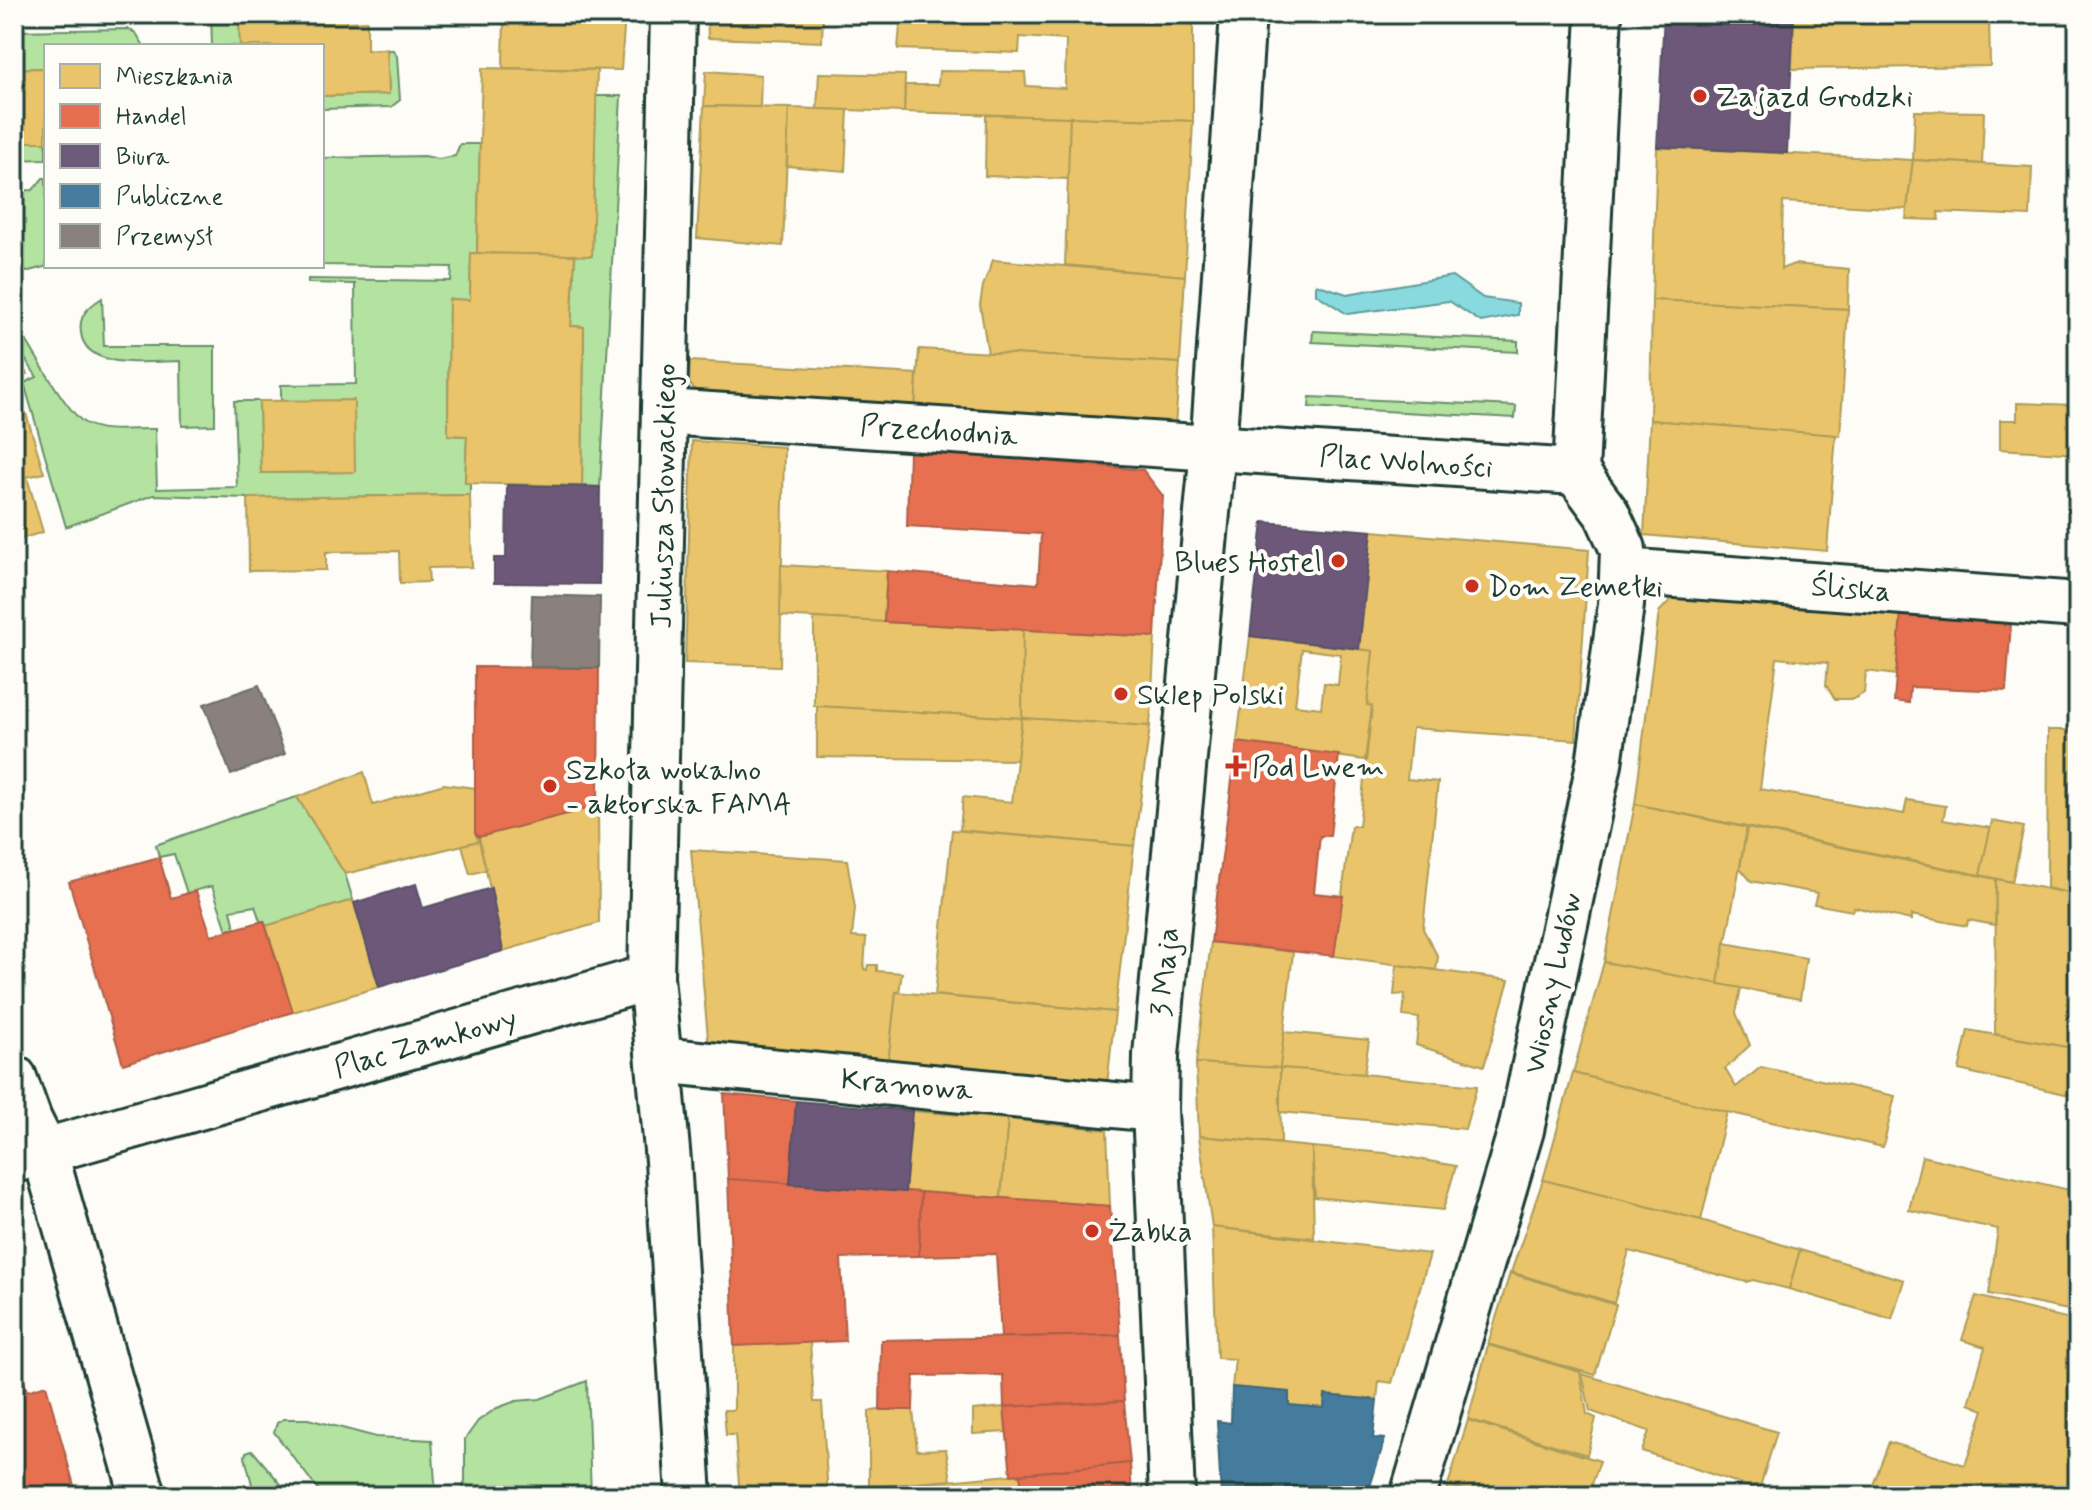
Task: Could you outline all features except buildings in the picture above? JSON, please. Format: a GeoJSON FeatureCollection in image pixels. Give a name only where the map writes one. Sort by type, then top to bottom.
{"type":"FeatureCollection","features":[{"type":"Feature","properties":{"kind":"street","name":"Juliusza Słowackiego"},"geometry":{"type":"LineString","coordinates":[[651,977],[673,14]]}},
{"type":"Feature","properties":{"kind":"street"},"geometry":{"type":"LineString","coordinates":[[1213,449],[1243,14]]}},
{"type":"Feature","properties":{"kind":"street"},"geometry":{"type":"LineString","coordinates":[[1576,472],[1599,14]]}},
{"type":"Feature","properties":{"kind":"street","name":"Przechodnia"},"geometry":{"type":"LineString","coordinates":[[665,412],[1213,449]]}},
{"type":"Feature","properties":{"kind":"street","name":"Plac Wolności"},"geometry":{"type":"LineString","coordinates":[[1213,449],[1576,472]]}},
{"type":"Feature","properties":{"kind":"street","name":"3 Maja"},"geometry":{"type":"LineString","coordinates":[[1172,1496],[1155,1109],[1156,1055],[1213,449]]}},
{"type":"Feature","properties":{"kind":"street","name":"Wiosny Ludów"},"geometry":{"type":"LineString","coordinates":[[1413,1496],[1521,1130],[1599,764],[1623,571],[1623,549],[1607,514],[1576,472]]}},
{"type":"Feature","properties":{"kind":"street","name":"Śliska"},"geometry":{"type":"LineString","coordinates":[[1623,571],[2078,605]]}},
{"type":"Feature","properties":{"kind":"street"},"geometry":{"type":"LineString","coordinates":[[651,977],[668,1161],[689,1496]]}},
{"type":"Feature","properties":{"kind":"street","name":"Plac Zamkowy"},"geometry":{"type":"LineString","coordinates":[[29,1155],[651,977]]}},
{"type":"Feature","properties":{"kind":"street","name":"Kramowa"},"geometry":{"type":"LineString","coordinates":[[659,1060],[1155,1109]]}},
{"type":"Feature","properties":{"kind":"street"},"geometry":{"type":"LineString","coordinates":[[14,1078],[29,1120],[29,1155],[143,1496]]}},
{"type":"Feature","properties":{"kind":"green space"},"geometry":{"type":"Polygon","coordinates":[[[211,14],[239,14],[240,44],[212,44],[211,14]]]}},
{"type":"Feature","properties":{"kind":"green space"},"geometry":{"type":"Polygon","coordinates":[[[127,29],[136,33],[143,44],[44,44],[44,68],[14,69],[14,31],[127,29]]]}},
{"type":"Feature","properties":{"kind":"green space"},"geometry":{"type":"Polygon","coordinates":[[[387,50],[393,50],[397,56],[400,100],[391,107],[324,109],[324,96],[389,94],[387,50]]]}},
{"type":"Feature","properties":{"kind":"green space"},"geometry":{"type":"Polygon","coordinates":[[[596,96],[621,96],[600,487],[582,486],[584,327],[571,326],[575,255],[592,255],[596,96]]]}},
{"type":"Feature","properties":{"kind":"green space"},"geometry":{"type":"Polygon","coordinates":[[[14,142],[44,142],[44,159],[14,160],[14,142]]]}},
{"type":"Feature","properties":{"kind":"green space"},"geometry":{"type":"Polygon","coordinates":[[[460,144],[480,144],[477,253],[471,254],[470,300],[449,299],[448,435],[467,436],[465,483],[470,483],[470,495],[248,498],[153,495],[66,527],[24,383],[37,377],[14,342],[26,340],[62,397],[85,423],[110,429],[155,429],[157,489],[237,487],[234,401],[259,401],[261,473],[354,472],[354,401],[281,401],[281,385],[356,384],[355,284],[308,283],[308,279],[451,281],[452,267],[324,265],[324,158],[425,156],[438,159],[455,156],[460,144]]]}},
{"type":"Feature","properties":{"kind":"green space"},"geometry":{"type":"Polygon","coordinates":[[[44,178],[44,267],[14,275],[14,191],[33,190],[44,178]]]}},
{"type":"Feature","properties":{"kind":"green space"},"geometry":{"type":"Polygon","coordinates":[[[102,298],[104,346],[215,346],[215,425],[182,426],[181,361],[122,362],[95,354],[86,345],[80,327],[83,317],[102,298]]]}},
{"type":"Feature","properties":{"kind":"green space"},"geometry":{"type":"Polygon","coordinates":[[[1313,331],[1518,341],[1518,352],[1312,342],[1313,331]]]}},
{"type":"Feature","properties":{"kind":"green space"},"geometry":{"type":"Polygon","coordinates":[[[1310,397],[1516,406],[1515,418],[1309,407],[1310,397]]]}},
{"type":"Feature","properties":{"kind":"green space"},"geometry":{"type":"Polygon","coordinates":[[[297,797],[345,874],[353,900],[266,926],[264,921],[260,921],[255,906],[231,910],[235,928],[227,930],[212,886],[187,893],[174,854],[159,857],[156,845],[297,797]]]}},
{"type":"Feature","properties":{"kind":"green space"},"geometry":{"type":"Polygon","coordinates":[[[587,1381],[591,1496],[461,1496],[465,1481],[465,1439],[478,1421],[497,1408],[516,1401],[540,1399],[587,1381]]]}},
{"type":"Feature","properties":{"kind":"green space"},"geometry":{"type":"Polygon","coordinates":[[[284,1419],[308,1419],[376,1437],[432,1440],[436,1496],[323,1496],[274,1432],[277,1423],[284,1419]]]}},
{"type":"Feature","properties":{"kind":"green space"},"geometry":{"type":"Polygon","coordinates":[[[252,1450],[291,1496],[255,1496],[245,1457],[246,1452],[252,1450]]]}},
{"type":"Feature","properties":{"kind":"water"},"geometry":{"type":"Polygon","coordinates":[[[1452,276],[1483,298],[1518,303],[1518,315],[1481,322],[1449,301],[1347,314],[1316,294],[1316,284],[1347,294],[1452,276]]]}},
{"type":"Feature","properties":{"kind":"place","name":"Zajazd Grodzki"},"geometry":{"type":"Point","coordinates":[1700,96]}},
{"type":"Feature","properties":{"kind":"place","name":"Blues Hostel"},"geometry":{"type":"Point","coordinates":[1338,561]}},
{"type":"Feature","properties":{"kind":"place","name":"Dom Zemełki"},"geometry":{"type":"Point","coordinates":[1472,586]}},
{"type":"Feature","properties":{"kind":"place","name":"Sklep Polski"},"geometry":{"type":"Point","coordinates":[1121,694]}},
{"type":"Feature","properties":{"kind":"place","name":"Pod Lwem"},"geometry":{"type":"Point","coordinates":[1236,766]}},
{"type":"Feature","properties":{"kind":"place","name":"Szkoła wokalno - aktorska FAMA"},"geometry":{"type":"Point","coordinates":[550,786]}},
{"type":"Feature","properties":{"kind":"place","name":"Żabka"},"geometry":{"type":"Point","coordinates":[1092,1231]}}]}
